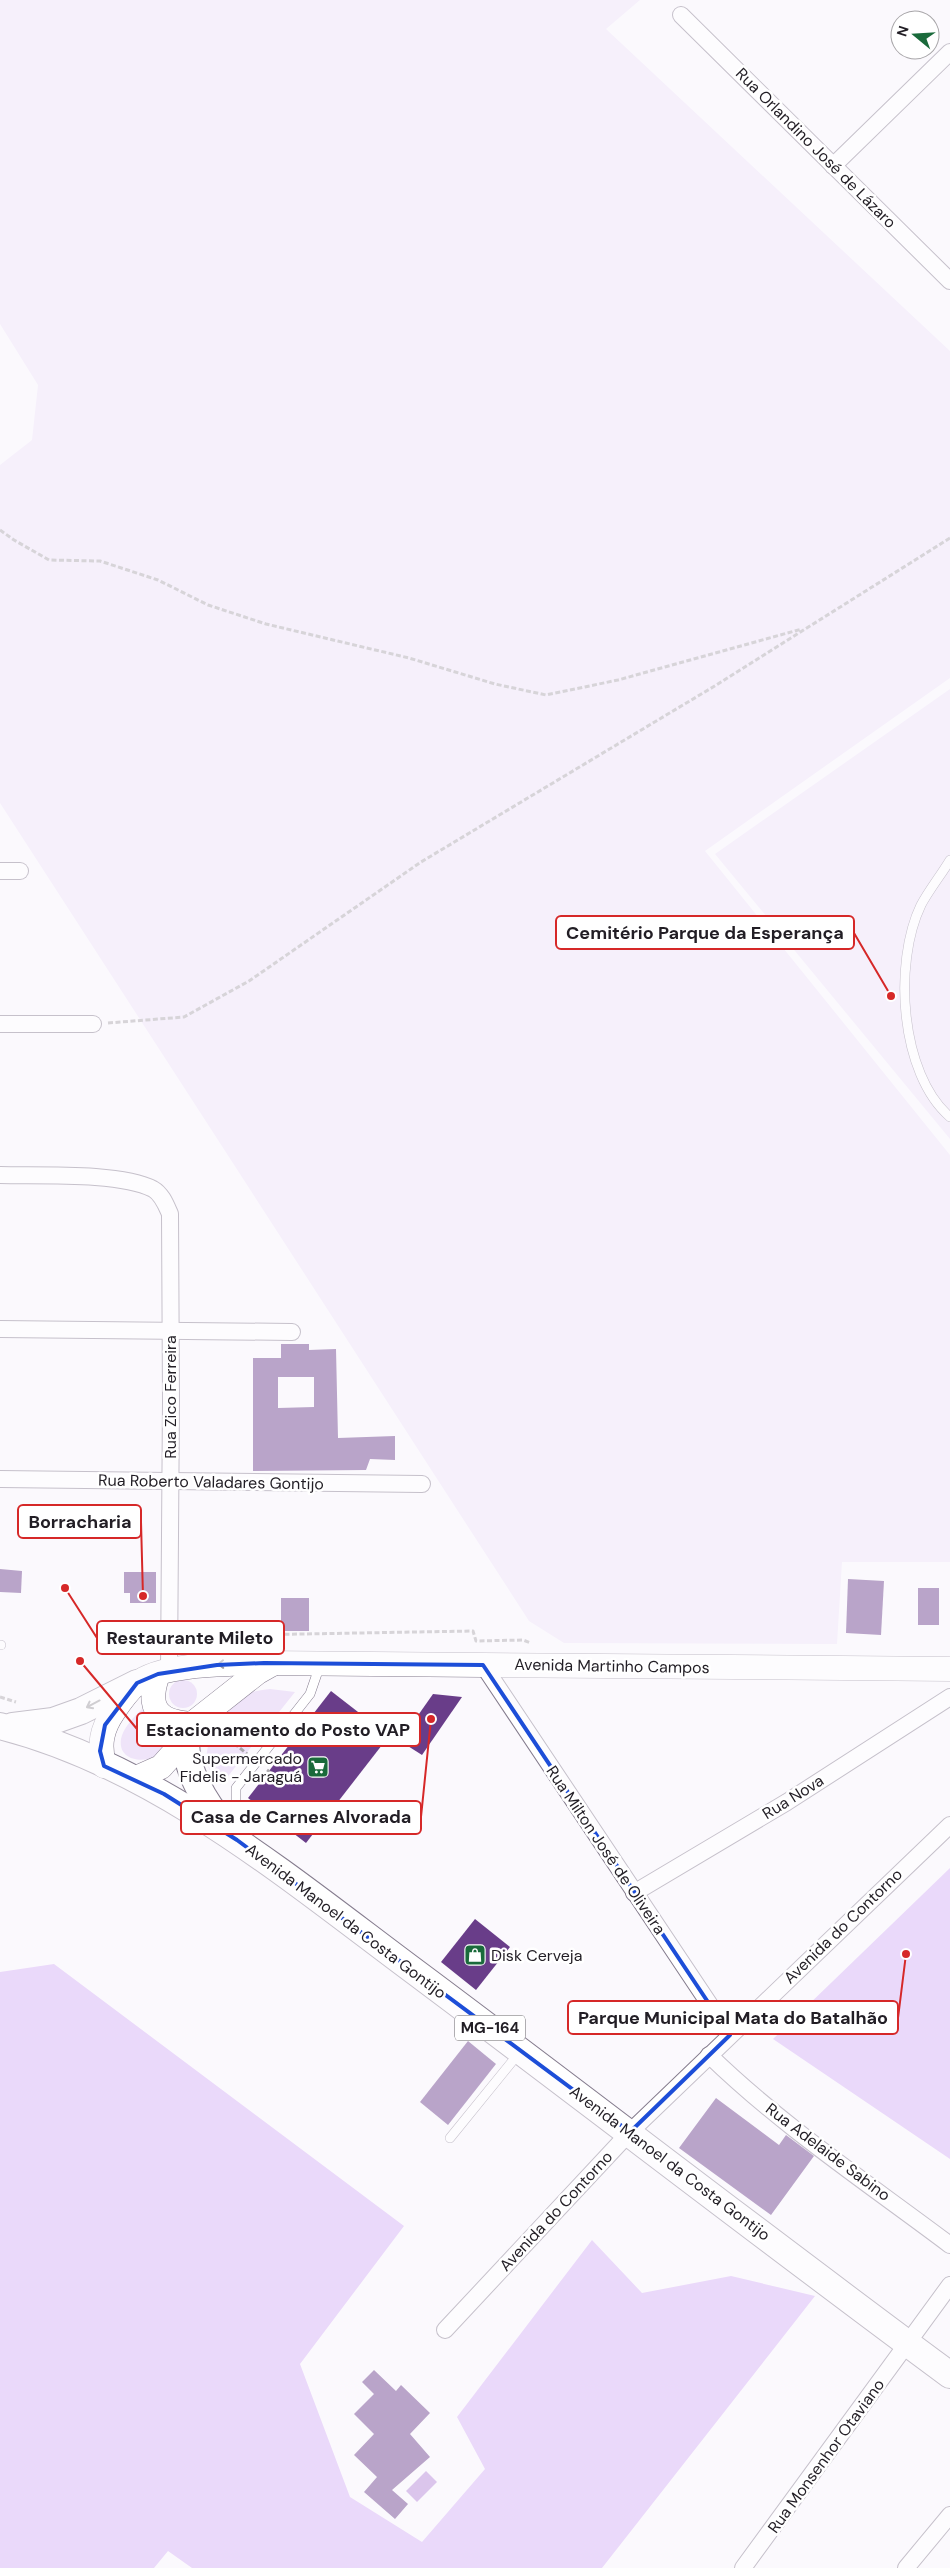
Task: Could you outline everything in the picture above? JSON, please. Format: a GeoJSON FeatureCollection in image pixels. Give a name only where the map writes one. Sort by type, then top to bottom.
{"type":"FeatureCollection","features":[{"type":"Feature","properties":{"kind":"main road","name":"Avenida Martinho Campos"},"geometry":{"type":"LineString","coordinates":[[154,1676],[217,1665],[274,1663],[950,1669]]}},
{"type":"Feature","properties":{"kind":"main road"},"geometry":{"type":"LineString","coordinates":[[134,1779],[161,1767],[193,1726],[258,1672],[274,1663]]}},
{"type":"Feature","properties":{"kind":"main road"},"geometry":{"type":"LineString","coordinates":[[154,1676],[152,1692],[155,1707],[172,1720],[193,1726]]}},
{"type":"Feature","properties":{"kind":"main road"},"geometry":{"type":"LineString","coordinates":[[2,1727],[53,1721],[82,1711],[154,1676]]}},
{"type":"Feature","properties":{"kind":"main road"},"geometry":{"type":"LineString","coordinates":[[104,1766],[100,1746],[105,1725],[124,1698],[154,1676]]}},
{"type":"Feature","properties":{"kind":"main road"},"geometry":{"type":"LineString","coordinates":[[193,1726],[186,1749],[196,1782],[217,1817],[237,1840]]}},
{"type":"Feature","properties":{"kind":"main road","name":"Avenida Manoel da Costa Gontijo"},"geometry":{"type":"LineString","coordinates":[[2,1727],[57,1744],[104,1766],[114,1767],[237,1840],[630,2132],[950,2375]]}},
{"type":"Feature","properties":{"kind":"street","name":"Rua Orlandino José de Lázaro"},"geometry":{"type":"LineString","coordinates":[[681,15],[950,280]]}},
{"type":"Feature","properties":{"kind":"street"},"geometry":{"type":"LineString","coordinates":[[834,166],[950,52]]}},
{"type":"Feature","properties":{"kind":"street"},"geometry":{"type":"LineString","coordinates":[[0,871],[20,871]]}},
{"type":"Feature","properties":{"kind":"street"},"geometry":{"type":"LineString","coordinates":[[0,1024],[93,1024]]}},
{"type":"Feature","properties":{"kind":"street","name":"Rua Zico Ferreira"},"geometry":{"type":"LineString","coordinates":[[0,1175],[96,1177],[136,1183],[154,1190],[164,1199],[170,1214],[170,1481],[154,1676]]}},
{"type":"Feature","properties":{"kind":"street"},"geometry":{"type":"LineString","coordinates":[[0,1329],[292,1332]]}},
{"type":"Feature","properties":{"kind":"street","name":"Rua Roberto Valadares Gontijo"},"geometry":{"type":"LineString","coordinates":[[0,1480],[422,1484]]}},
{"type":"Feature","properties":{"kind":"street","name":"Rua Milton José de Oliveira"},"geometry":{"type":"LineString","coordinates":[[483,1665],[730,2035]]}},
{"type":"Feature","properties":{"kind":"street","name":"Rua Nova"},"geometry":{"type":"LineString","coordinates":[[634,1893],[787,1802],[950,1697]]}},
{"type":"Feature","properties":{"kind":"street","name":"Avenida do Contorno"},"geometry":{"type":"LineString","coordinates":[[445,2330],[630,2132],[950,1825]]}},
{"type":"Feature","properties":{"kind":"street","name":"Rua Adelaide Sabino"},"geometry":{"type":"LineString","coordinates":[[709,2056],[733,2078],[805,2136],[950,2245]]}},
{"type":"Feature","properties":{"kind":"street","name":"Rua Monsenhor Otaviano"},"geometry":{"type":"LineString","coordinates":[[743,2568],[950,2285]]}},
{"type":"Feature","properties":{"kind":"street"},"geometry":{"type":"LineString","coordinates":[[906,2568],[950,2515]]}},
{"type":"Feature","properties":{"kind":"lane"},"geometry":{"type":"LineString","coordinates":[[950,860],[921,906],[908,947],[904,984],[909,1035],[920,1074],[928,1091],[941,1109],[950,1117]]}},
{"type":"Feature","properties":{"kind":"lane"},"geometry":{"type":"LineString","coordinates":[[237,1840],[235,1817],[236,1788],[310,1694],[320,1664]]}},
{"type":"Feature","properties":{"kind":"lane"},"geometry":{"type":"LineString","coordinates":[[450,2138],[521,2051]]}},
{"type":"Feature","properties":{"kind":"path"},"geometry":{"type":"LineString","coordinates":[[0,530],[49,560],[100,561],[158,580],[208,605],[266,624],[408,658],[495,684],[546,695],[618,680],[808,628]]}},
{"type":"Feature","properties":{"kind":"path"},"geometry":{"type":"LineString","coordinates":[[93,1024],[184,1017],[249,981],[421,862],[808,628],[950,538]]}},
{"type":"Feature","properties":{"kind":"path"},"geometry":{"type":"LineString","coordinates":[[193,1726],[256,1761],[277,1778]]}},
{"type":"Feature","properties":{"kind":"highlighted area"},"geometry":{"type":"Polygon","coordinates":[[[264,1663],[483,1665],[730,2035],[630,2132],[237,1840],[164,1794],[104,1766],[100,1751],[105,1725],[137,1683],[158,1674],[217,1665],[264,1663]]]}},
{"type":"Feature","properties":{"kind":"shaded area"},"geometry":{"type":"Polygon","coordinates":[[[0,0],[640,0],[606,29],[950,351],[950,678],[705,851],[950,1155],[950,1562],[842,1562],[837,1644],[564,1643],[529,1621],[0,803],[0,465],[32,440],[38,385],[0,324],[0,0]]]}},
{"type":"Feature","properties":{"kind":"shaded area"},"geometry":{"type":"Polygon","coordinates":[[[950,689],[950,1139],[715,854],[950,689]]]}},
{"type":"Feature","properties":{"kind":"shaded area"},"geometry":{"type":"Polygon","coordinates":[[[183,1680],[193,1684],[197,1694],[193,1704],[183,1708],[173,1704],[169,1694],[173,1684],[183,1680]]]}},
{"type":"Feature","properties":{"kind":"shaded area"},"geometry":{"type":"Polygon","coordinates":[[[270,1689],[295,1692],[221,1785],[208,1766],[207,1756],[208,1746],[217,1725],[231,1706],[239,1699],[249,1693],[270,1689]]]}},
{"type":"Feature","properties":{"kind":"shaded area"},"geometry":{"type":"Polygon","coordinates":[[[142,1709],[155,1729],[171,1736],[155,1757],[143,1760],[127,1756],[121,1746],[122,1735],[126,1727],[142,1709]]]}},
{"type":"Feature","properties":{"kind":"shaded area"},"geometry":{"type":"Polygon","coordinates":[[[950,1868],[950,2159],[773,2039],[950,1868]]]}},
{"type":"Feature","properties":{"kind":"shaded area"},"geometry":{"type":"Polygon","coordinates":[[[54,1964],[404,2226],[300,2364],[350,2497],[422,2542],[485,2469],[457,2417],[592,2240],[642,2293],[731,2276],[815,2296],[602,2568],[192,2568],[168,2551],[154,2568],[0,2568],[0,1972],[54,1964]]]}},
{"type":"Feature","properties":{"kind":"shaded area"},"geometry":{"type":"Polygon","coordinates":[[[426,2471],[437,2482],[417,2502],[406,2491],[426,2471]]]}},
{"type":"Feature","properties":{"kind":"building"},"geometry":{"type":"Polygon","coordinates":[[[281,1344],[309,1344],[309,1350],[336,1349],[338,1438],[395,1436],[395,1460],[370,1459],[366,1470],[253,1471],[253,1358],[281,1358],[281,1344]],[[278,1377],[278,1408],[314,1407],[314,1377],[278,1377]]]}},
{"type":"Feature","properties":{"kind":"building"},"geometry":{"type":"Polygon","coordinates":[[[0,1569],[22,1571],[21,1593],[0,1592],[0,1569]]]}},
{"type":"Feature","properties":{"kind":"building"},"geometry":{"type":"Polygon","coordinates":[[[124,1572],[156,1572],[156,1603],[130,1603],[130,1593],[124,1593],[124,1572]]]}},
{"type":"Feature","properties":{"kind":"building"},"geometry":{"type":"Polygon","coordinates":[[[848,1579],[884,1581],[881,1635],[846,1633],[848,1579]]]}},
{"type":"Feature","properties":{"kind":"building"},"geometry":{"type":"Polygon","coordinates":[[[918,1588],[939,1588],[939,1625],[918,1625],[918,1588]]]}},
{"type":"Feature","properties":{"kind":"building"},"geometry":{"type":"Polygon","coordinates":[[[281,1598],[309,1598],[309,1631],[281,1631],[281,1598]]]}},
{"type":"Feature","properties":{"kind":"building","name":"Supermercado Fidelis - Jaraguá"},"geometry":{"type":"Polygon","coordinates":[[[331,1691],[389,1736],[306,1843],[248,1798],[331,1691]]]}},
{"type":"Feature","properties":{"kind":"building"},"geometry":{"type":"Polygon","coordinates":[[[433,1694],[462,1697],[422,1755],[400,1741],[433,1694]]]}},
{"type":"Feature","properties":{"kind":"building","name":"Disk Cerveja"},"geometry":{"type":"Polygon","coordinates":[[[475,1919],[510,1947],[476,1990],[441,1962],[475,1919]]]}},
{"type":"Feature","properties":{"kind":"building"},"geometry":{"type":"Polygon","coordinates":[[[468,2041],[496,2064],[448,2125],[420,2102],[468,2041]]]}},
{"type":"Feature","properties":{"kind":"building"},"geometry":{"type":"Polygon","coordinates":[[[716,2098],[779,2145],[786,2135],[814,2156],[771,2215],[679,2148],[716,2098]]]}},
{"type":"Feature","properties":{"kind":"building"},"geometry":{"type":"Polygon","coordinates":[[[374,2370],[396,2391],[401,2385],[430,2413],[410,2434],[430,2457],[392,2490],[408,2504],[395,2519],[364,2492],[377,2477],[354,2455],[374,2434],[354,2414],[374,2394],[362,2382],[374,2370]]]}},
{"type":"Feature","properties":{"kind":"place","name":"Cemitério Parque da Esperança"},"geometry":{"type":"Point","coordinates":[891,996]}},
{"type":"Feature","properties":{"kind":"place","name":"Restaurante Mileto"},"geometry":{"type":"Point","coordinates":[65,1588]}},
{"type":"Feature","properties":{"kind":"place","name":"Borracharia"},"geometry":{"type":"Point","coordinates":[143,1596]}},
{"type":"Feature","properties":{"kind":"place","name":"Estacionamento do Posto VAP"},"geometry":{"type":"Point","coordinates":[80,1661]}},
{"type":"Feature","properties":{"kind":"place","name":"Casa de Carnes Alvorada"},"geometry":{"type":"Point","coordinates":[431,1719]}},
{"type":"Feature","properties":{"kind":"place","name":"Supermercado Fidelis - Jaraguá"},"geometry":{"type":"Point","coordinates":[318,1767]}},
{"type":"Feature","properties":{"kind":"place","name":"Parque Municipal Mata do Batalhão"},"geometry":{"type":"Point","coordinates":[906,1954]}},
{"type":"Feature","properties":{"kind":"place","name":"Disk Cerveja"},"geometry":{"type":"Point","coordinates":[475,1955]}}]}
